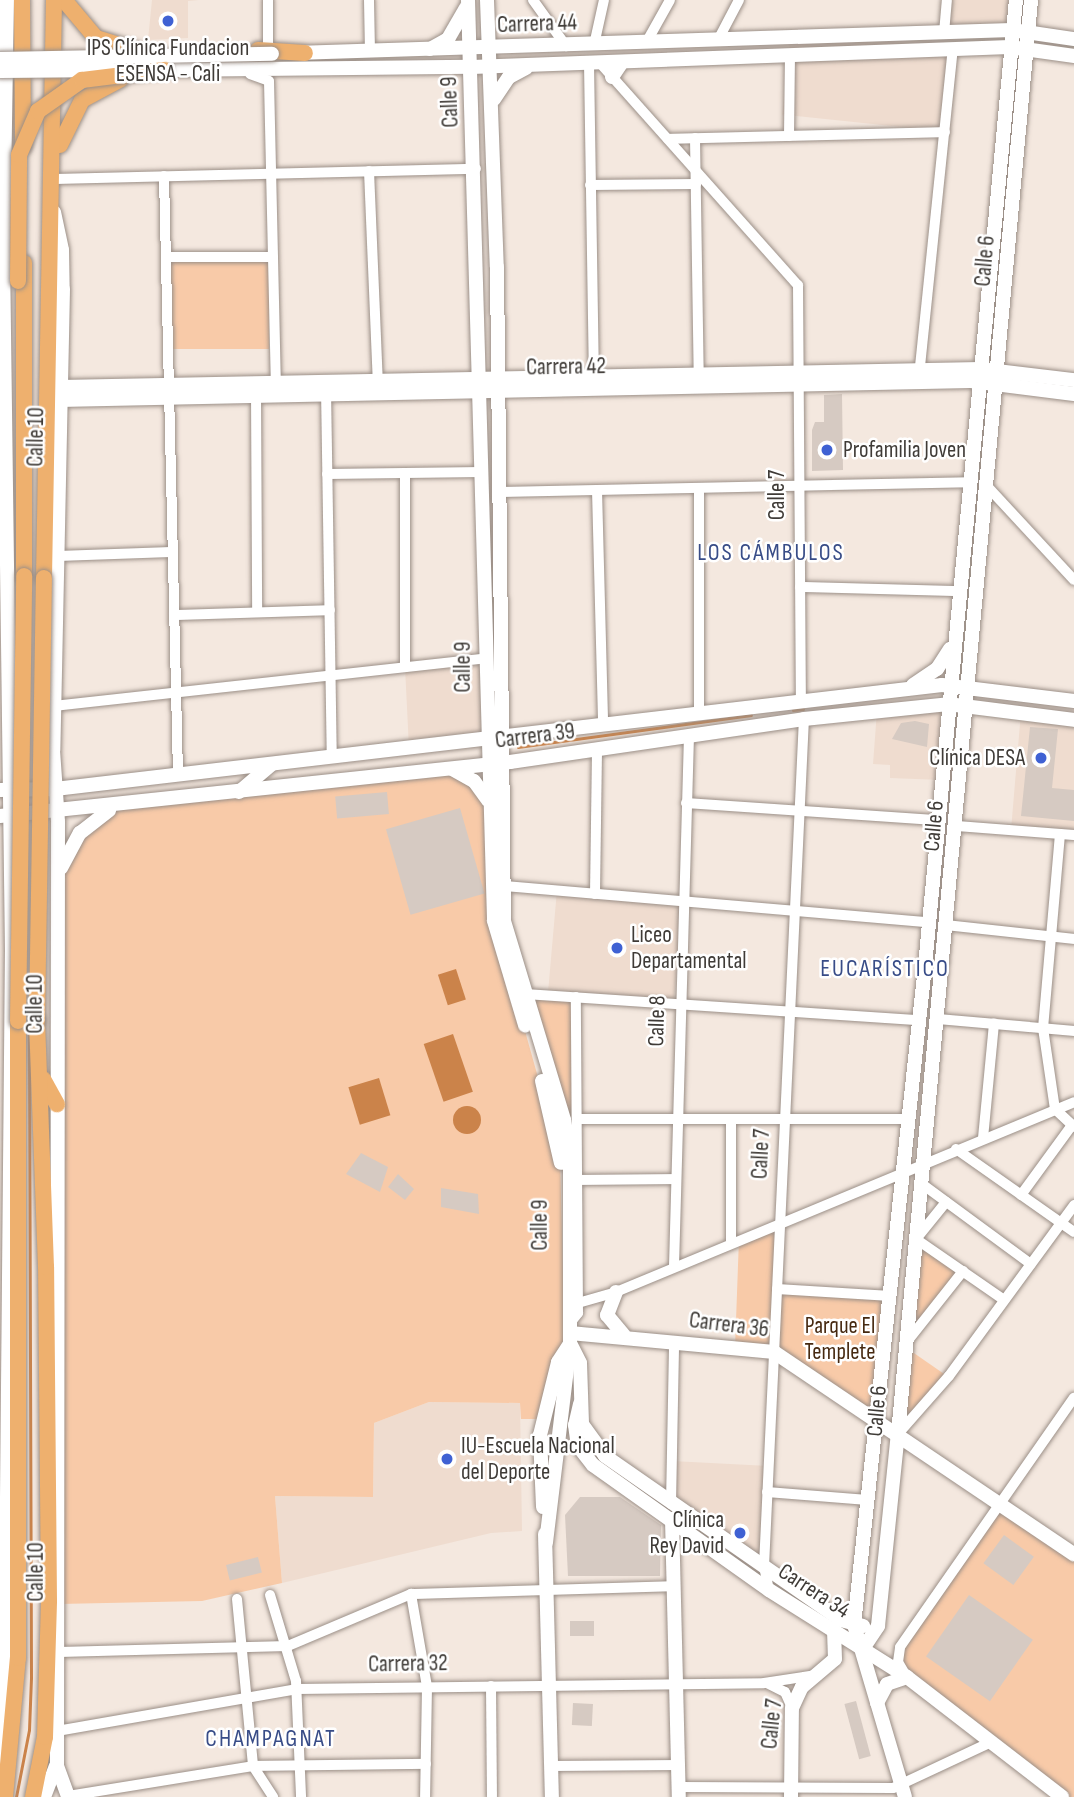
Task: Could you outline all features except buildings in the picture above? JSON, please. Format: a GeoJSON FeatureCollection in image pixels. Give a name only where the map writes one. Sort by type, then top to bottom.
{"type":"FeatureCollection","features":[{"type":"Feature","properties":{"kind":"main road"},"geometry":{"type":"LineString","coordinates":[[0,20],[7,0]]}},
{"type":"Feature","properties":{"kind":"main road","name":"Calle 10"},"geometry":{"type":"LineString","coordinates":[[7,0],[2,251],[2,538],[9,747],[5,790],[8,872],[6,952],[9,1021],[18,1058],[12,1656]]}},
{"type":"Feature","properties":{"kind":"main road","name":"Calle 10"},"geometry":{"type":"LineString","coordinates":[[12,1656],[3,1562],[4,1164],[24,576],[22,0]]}},
{"type":"Feature","properties":{"kind":"main road","name":"Calle 10"},"geometry":{"type":"LineString","coordinates":[[54,0],[52,521],[57,556],[53,750],[58,894],[54,1653],[57,1766],[68,1797]]}},
{"type":"Feature","properties":{"kind":"main road"},"geometry":{"type":"LineString","coordinates":[[64,0],[84,29],[121,50],[271,63]]}},
{"type":"Feature","properties":{"kind":"main road"},"geometry":{"type":"LineString","coordinates":[[428,50],[454,31],[467,0]]}},
{"type":"Feature","properties":{"kind":"main road","name":"Calle 9"},"geometry":{"type":"LineString","coordinates":[[467,0],[478,223],[487,658],[495,738]]}},
{"type":"Feature","properties":{"kind":"main road","name":"Calle 9"},"geometry":{"type":"LineString","coordinates":[[487,0],[497,267],[501,492],[494,764],[489,803],[496,933],[570,1155],[570,1333],[546,1544],[552,1797]]}},
{"type":"Feature","properties":{"kind":"main road","name":"Calle 6"},"geometry":{"type":"LineString","coordinates":[[904,1791],[854,1625],[925,966],[958,591],[1016,0]]}},
{"type":"Feature","properties":{"kind":"main road"},"geometry":{"type":"LineString","coordinates":[[1031,3],[1049,36]]}},
{"type":"Feature","properties":{"kind":"main road","name":"Calle 6"},"geometry":{"type":"LineString","coordinates":[[862,1650],[878,1626],[898,1434],[957,826],[1031,3]]}},
{"type":"Feature","properties":{"kind":"main road","name":"Carrera 44"},"geometry":{"type":"LineString","coordinates":[[305,53],[1012,30],[1074,39]]}},
{"type":"Feature","properties":{"kind":"main road"},"geometry":{"type":"LineString","coordinates":[[790,55],[800,41],[827,37]]}},
{"type":"Feature","properties":{"kind":"main road"},"geometry":{"type":"LineString","coordinates":[[674,42],[693,59]]}},
{"type":"Feature","properties":{"kind":"main road","name":"Carrera 44"},"geometry":{"type":"LineString","coordinates":[[271,63],[279,73],[315,69],[538,65],[1010,47],[1074,55]]}},
{"type":"Feature","properties":{"kind":"main road"},"geometry":{"type":"LineString","coordinates":[[979,48],[996,60],[1007,80]]}},
{"type":"Feature","properties":{"kind":"main road"},"geometry":{"type":"LineString","coordinates":[[24,530],[16,496],[19,163],[34,116],[51,96],[82,80],[164,70],[271,63],[305,53]]}},
{"type":"Feature","properties":{"kind":"main road"},"geometry":{"type":"LineString","coordinates":[[0,59],[271,63]]}},
{"type":"Feature","properties":{"kind":"main road"},"geometry":{"type":"LineString","coordinates":[[612,77],[622,62]]}},
{"type":"Feature","properties":{"kind":"main road"},"geometry":{"type":"LineString","coordinates":[[492,104],[509,77],[538,65]]}},
{"type":"Feature","properties":{"kind":"main road"},"geometry":{"type":"LineString","coordinates":[[0,71],[164,70]]}},
{"type":"Feature","properties":{"kind":"main road"},"geometry":{"type":"LineString","coordinates":[[55,179],[64,130],[79,104],[102,85],[136,77]]}},
{"type":"Feature","properties":{"kind":"main road"},"geometry":{"type":"LineString","coordinates":[[0,130],[5,149]]}},
{"type":"Feature","properties":{"kind":"main road","name":"Calle 10"},"geometry":{"type":"LineString","coordinates":[[54,211],[62,250],[59,394],[52,521],[44,578],[37,1020],[42,1077],[54,1590]]}},
{"type":"Feature","properties":{"kind":"main road"},"geometry":{"type":"LineString","coordinates":[[478,223],[496,250]]}},
{"type":"Feature","properties":{"kind":"main road"},"geometry":{"type":"LineString","coordinates":[[479,296],[497,267]]}},
{"type":"Feature","properties":{"kind":"main road","name":"Carrera 42"},"geometry":{"type":"LineString","coordinates":[[59,394],[979,375],[1074,380]]}},
{"type":"Feature","properties":{"kind":"main road","name":"Carrera 42"},"geometry":{"type":"LineString","coordinates":[[998,377],[1074,394]]}},
{"type":"Feature","properties":{"kind":"main road"},"geometry":{"type":"LineString","coordinates":[[984,529],[968,486],[990,455]]}},
{"type":"Feature","properties":{"kind":"main road"},"geometry":{"type":"LineString","coordinates":[[898,689],[937,669],[954,638]]}},
{"type":"Feature","properties":{"kind":"main road","name":"Carrera 39"},"geometry":{"type":"LineString","coordinates":[[5,790],[55,789],[603,726],[801,699],[950,684],[1071,700]]}},
{"type":"Feature","properties":{"kind":"main road"},"geometry":{"type":"LineString","coordinates":[[1071,700],[1074,714]]}},
{"type":"Feature","properties":{"kind":"main road","name":"Carrera 39"},"geometry":{"type":"LineString","coordinates":[[5,816],[57,813],[494,764],[804,719],[948,704],[1074,720]]}},
{"type":"Feature","properties":{"kind":"main road"},"geometry":{"type":"LineString","coordinates":[[759,705],[777,723]]}},
{"type":"Feature","properties":{"kind":"main road"},"geometry":{"type":"LineString","coordinates":[[9,747],[18,764],[33,770],[47,763],[53,750]]}},
{"type":"Feature","properties":{"kind":"main road"},"geometry":{"type":"LineString","coordinates":[[239,792],[272,764]]}},
{"type":"Feature","properties":{"kind":"main road","name":"Calle 9"},"geometry":{"type":"LineString","coordinates":[[494,764],[506,931],[547,1082]]}},
{"type":"Feature","properties":{"kind":"main road"},"geometry":{"type":"LineString","coordinates":[[451,768],[474,781],[489,803]]}},
{"type":"Feature","properties":{"kind":"main road"},"geometry":{"type":"LineString","coordinates":[[5,790],[24,811],[39,814]]}},
{"type":"Feature","properties":{"kind":"main road"},"geometry":{"type":"LineString","coordinates":[[58,894],[64,858],[79,833],[120,806]]}},
{"type":"Feature","properties":{"kind":"main road"},"geometry":{"type":"LineString","coordinates":[[0,837],[8,872]]}},
{"type":"Feature","properties":{"kind":"main road"},"geometry":{"type":"LineString","coordinates":[[8,872],[25,841],[38,845],[58,894]]}},
{"type":"Feature","properties":{"kind":"main road"},"geometry":{"type":"LineString","coordinates":[[931,897],[952,873]]}},
{"type":"Feature","properties":{"kind":"main road"},"geometry":{"type":"LineString","coordinates":[[925,966],[940,994]]}},
{"type":"Feature","properties":{"kind":"main road"},"geometry":{"type":"LineString","coordinates":[[6,1098],[18,1058]]}},
{"type":"Feature","properties":{"kind":"main road"},"geometry":{"type":"LineString","coordinates":[[42,1077],[57,1104]]}},
{"type":"Feature","properties":{"kind":"main road"},"geometry":{"type":"LineString","coordinates":[[46,1267],[57,1240]]}},
{"type":"Feature","properties":{"kind":"main road"},"geometry":{"type":"LineString","coordinates":[[616,1292],[607,1315],[625,1336]]}},
{"type":"Feature","properties":{"kind":"main road","name":"Carrera 36"},"geometry":{"type":"LineString","coordinates":[[570,1333],[625,1336],[774,1352],[1001,1502],[1074,1554]]}},
{"type":"Feature","properties":{"kind":"main road","name":"Carrera 34"},"geometry":{"type":"LineString","coordinates":[[570,1333],[580,1363],[580,1404],[575,1425],[583,1455],[672,1524],[769,1590],[907,1677],[987,1744],[1062,1797]]}},
{"type":"Feature","properties":{"kind":"main road","name":"Carrera 34"},"geometry":{"type":"LineString","coordinates":[[580,1404],[594,1446],[671,1504],[854,1625],[878,1626]]}},
{"type":"Feature","properties":{"kind":"main road"},"geometry":{"type":"LineString","coordinates":[[671,1504],[679,1684],[679,1792]]}},
{"type":"Feature","properties":{"kind":"main road","name":"Calle 7"},"geometry":{"type":"LineString","coordinates":[[790,1792],[792,1707],[802,1687],[820,1674],[837,1653],[834,1632]]}},
{"type":"Feature","properties":{"kind":"main road"},"geometry":{"type":"LineString","coordinates":[[33,1797],[45,1737],[54,1653]]}},
{"type":"Feature","properties":{"kind":"main road"},"geometry":{"type":"LineString","coordinates":[[0,1765],[3,1718],[12,1656]]}},
{"type":"Feature","properties":{"kind":"main road"},"geometry":{"type":"LineString","coordinates":[[5,1797],[12,1656]]}},
{"type":"Feature","properties":{"kind":"main road"},"geometry":{"type":"LineString","coordinates":[[877,1704],[887,1685],[907,1677]]}},
{"type":"Feature","properties":{"kind":"main road"},"geometry":{"type":"LineString","coordinates":[[44,1797],[57,1766]]}},
{"type":"Feature","properties":{"kind":"street"},"geometry":{"type":"LineString","coordinates":[[268,0],[276,390]]}},
{"type":"Feature","properties":{"kind":"street"},"geometry":{"type":"LineString","coordinates":[[369,0],[370,52]]}},
{"type":"Feature","properties":{"kind":"street"},"geometry":{"type":"LineString","coordinates":[[594,45],[604,0]]}},
{"type":"Feature","properties":{"kind":"street"},"geometry":{"type":"LineString","coordinates":[[646,43],[670,0]]}},
{"type":"Feature","properties":{"kind":"street"},"geometry":{"type":"LineString","coordinates":[[718,40],[739,0]]}},
{"type":"Feature","properties":{"kind":"street"},"geometry":{"type":"LineString","coordinates":[[944,33],[947,0]]}},
{"type":"Feature","properties":{"kind":"street"},"geometry":{"type":"LineString","coordinates":[[535,1],[566,46]]}},
{"type":"Feature","properties":{"kind":"street"},"geometry":{"type":"LineString","coordinates":[[919,377],[953,49]]}},
{"type":"Feature","properties":{"kind":"street"},"geometry":{"type":"LineString","coordinates":[[789,136],[790,55]]}},
{"type":"Feature","properties":{"kind":"street"},"geometry":{"type":"LineString","coordinates":[[136,77],[257,74],[271,63]]}},
{"type":"Feature","properties":{"kind":"street"},"geometry":{"type":"LineString","coordinates":[[594,63],[612,77],[696,172]]}},
{"type":"Feature","properties":{"kind":"street"},"geometry":{"type":"LineString","coordinates":[[594,63],[590,185],[594,384]]}},
{"type":"Feature","properties":{"kind":"street"},"geometry":{"type":"LineString","coordinates":[[668,139],[944,132]]}},
{"type":"Feature","properties":{"kind":"street"},"geometry":{"type":"LineString","coordinates":[[695,138],[699,382]]}},
{"type":"Feature","properties":{"kind":"street"},"geometry":{"type":"LineString","coordinates":[[55,179],[476,169]]}},
{"type":"Feature","properties":{"kind":"street"},"geometry":{"type":"LineString","coordinates":[[369,171],[377,388]]}},
{"type":"Feature","properties":{"kind":"street","name":"Calle 7"},"geometry":{"type":"LineString","coordinates":[[696,172],[799,290],[801,699]]}},
{"type":"Feature","properties":{"kind":"street"},"geometry":{"type":"LineString","coordinates":[[164,176],[178,775]]}},
{"type":"Feature","properties":{"kind":"street"},"geometry":{"type":"LineString","coordinates":[[590,185],[696,184]]}},
{"type":"Feature","properties":{"kind":"street"},"geometry":{"type":"LineString","coordinates":[[166,257],[273,257]]}},
{"type":"Feature","properties":{"kind":"street"},"geometry":{"type":"LineString","coordinates":[[326,389],[332,757]]}},
{"type":"Feature","properties":{"kind":"street"},"geometry":{"type":"LineString","coordinates":[[256,390],[257,612]]}},
{"type":"Feature","properties":{"kind":"street"},"geometry":{"type":"LineString","coordinates":[[327,474],[482,472]]}},
{"type":"Feature","properties":{"kind":"street"},"geometry":{"type":"LineString","coordinates":[[405,473],[405,667]]}},
{"type":"Feature","properties":{"kind":"street"},"geometry":{"type":"LineString","coordinates":[[501,492],[800,485],[968,486]]}},
{"type":"Feature","properties":{"kind":"street"},"geometry":{"type":"LineString","coordinates":[[987,486],[1074,580]]}},
{"type":"Feature","properties":{"kind":"street"},"geometry":{"type":"LineString","coordinates":[[699,488],[699,713]]}},
{"type":"Feature","properties":{"kind":"street"},"geometry":{"type":"LineString","coordinates":[[597,490],[603,726]]}},
{"type":"Feature","properties":{"kind":"street"},"geometry":{"type":"LineString","coordinates":[[57,556],[173,552]]}},
{"type":"Feature","properties":{"kind":"street"},"geometry":{"type":"LineString","coordinates":[[800,587],[958,591]]}},
{"type":"Feature","properties":{"kind":"street"},"geometry":{"type":"LineString","coordinates":[[174,615],[330,610]]}},
{"type":"Feature","properties":{"kind":"street"},"geometry":{"type":"LineString","coordinates":[[54,706],[487,658]]}},
{"type":"Feature","properties":{"kind":"street","name":"Calle 7"},"geometry":{"type":"LineString","coordinates":[[769,1590],[764,1566],[804,719]]}},
{"type":"Feature","properties":{"kind":"street","name":"Calle 8"},"geometry":{"type":"LineString","coordinates":[[674,1266],[689,736]]}},
{"type":"Feature","properties":{"kind":"street"},"geometry":{"type":"LineString","coordinates":[[595,894],[597,751]]}},
{"type":"Feature","properties":{"kind":"street"},"geometry":{"type":"LineString","coordinates":[[686,803],[938,820]]}},
{"type":"Feature","properties":{"kind":"street"},"geometry":{"type":"LineString","coordinates":[[957,826],[1074,835]]}},
{"type":"Feature","properties":{"kind":"street"},"geometry":{"type":"LineString","coordinates":[[1021,1195],[1073,1126],[1055,1109],[1043,1028],[1060,834]]}},
{"type":"Feature","properties":{"kind":"street"},"geometry":{"type":"LineString","coordinates":[[504,886],[928,922]]}},
{"type":"Feature","properties":{"kind":"street"},"geometry":{"type":"LineString","coordinates":[[946,925],[1074,939]]}},
{"type":"Feature","properties":{"kind":"street"},"geometry":{"type":"LineString","coordinates":[[525,994],[919,1020]]}},
{"type":"Feature","properties":{"kind":"street","name":"Calle 9"},"geometry":{"type":"LineString","coordinates":[[570,1333],[578,1303],[576,997]]}},
{"type":"Feature","properties":{"kind":"street"},"geometry":{"type":"LineString","coordinates":[[938,1020],[1074,1031]]}},
{"type":"Feature","properties":{"kind":"street"},"geometry":{"type":"LineString","coordinates":[[984,1138],[994,1024]]}},
{"type":"Feature","properties":{"kind":"street"},"geometry":{"type":"LineString","coordinates":[[578,1303],[616,1292],[780,1220],[1074,1102]]}},
{"type":"Feature","properties":{"kind":"street"},"geometry":{"type":"LineString","coordinates":[[577,1119],[909,1119]]}},
{"type":"Feature","properties":{"kind":"street"},"geometry":{"type":"LineString","coordinates":[[731,1119],[731,1241]]}},
{"type":"Feature","properties":{"kind":"street"},"geometry":{"type":"LineString","coordinates":[[956,1149],[1074,1232]]}},
{"type":"Feature","properties":{"kind":"street"},"geometry":{"type":"LineString","coordinates":[[578,1180],[676,1179]]}},
{"type":"Feature","properties":{"kind":"street"},"geometry":{"type":"LineString","coordinates":[[922,1184],[1031,1264]]}},
{"type":"Feature","properties":{"kind":"street"},"geometry":{"type":"LineString","coordinates":[[946,1202],[916,1239],[1004,1300]]}},
{"type":"Feature","properties":{"kind":"street"},"geometry":{"type":"LineString","coordinates":[[898,1434],[1004,1300],[1074,1205]]}},
{"type":"Feature","properties":{"kind":"street"},"geometry":{"type":"LineString","coordinates":[[905,1344],[963,1271]]}},
{"type":"Feature","properties":{"kind":"street"},"geometry":{"type":"LineString","coordinates":[[777,1289],[891,1296]]}},
{"type":"Feature","properties":{"kind":"street"},"geometry":{"type":"LineString","coordinates":[[671,1504],[674,1341]]}},
{"type":"Feature","properties":{"kind":"street"},"geometry":{"type":"LineString","coordinates":[[907,1677],[898,1662],[900,1647],[1074,1398]]}},
{"type":"Feature","properties":{"kind":"street"},"geometry":{"type":"LineString","coordinates":[[767,1492],[868,1500]]}},
{"type":"Feature","properties":{"kind":"street"},"geometry":{"type":"LineString","coordinates":[[54,1653],[289,1646],[411,1594],[674,1586]]}},
{"type":"Feature","properties":{"kind":"street"},"geometry":{"type":"LineString","coordinates":[[411,1594],[427,1687],[425,1797]]}},
{"type":"Feature","properties":{"kind":"street"},"geometry":{"type":"LineString","coordinates":[[270,1595],[289,1646],[297,1689],[300,1797]]}},
{"type":"Feature","properties":{"kind":"street"},"geometry":{"type":"LineString","coordinates":[[237,1600],[253,1766],[273,1797]]}},
{"type":"Feature","properties":{"kind":"street","name":"Carrera 32"},"geometry":{"type":"LineString","coordinates":[[57,1731],[297,1689],[764,1683],[820,1674]]}},
{"type":"Feature","properties":{"kind":"street"},"geometry":{"type":"LineString","coordinates":[[764,1683],[785,1692],[792,1707]]}},
{"type":"Feature","properties":{"kind":"street"},"geometry":{"type":"LineString","coordinates":[[491,1686],[492,1797]]}},
{"type":"Feature","properties":{"kind":"street"},"geometry":{"type":"LineString","coordinates":[[679,1792],[904,1791],[987,1744]]}},
{"type":"Feature","properties":{"kind":"street"},"geometry":{"type":"LineString","coordinates":[[68,1797],[253,1766],[300,1762],[426,1764]]}},
{"type":"Feature","properties":{"kind":"street"},"geometry":{"type":"LineString","coordinates":[[552,1766],[679,1765]]}},
{"type":"Feature","properties":{"kind":"shaded area","name":"IPS Clínica Fundacion ESENSA - Cali"},"geometry":{"type":"Polygon","coordinates":[[[152,0],[199,0],[188,1],[188,38],[148,40],[152,0]]]}},
{"type":"Feature","properties":{"kind":"shaded area"},"geometry":{"type":"Polygon","coordinates":[[[947,0],[1016,0],[1012,30],[944,33],[947,0]]]}},
{"type":"Feature","properties":{"kind":"shaded area"},"geometry":{"type":"Polygon","coordinates":[[[791,32],[953,49],[944,132],[782,115],[791,32]]]}},
{"type":"Feature","properties":{"kind":"shaded area"},"geometry":{"type":"Polygon","coordinates":[[[487,658],[487,739],[409,748],[405,667],[487,658]]]}},
{"type":"Feature","properties":{"kind":"shaded area"},"geometry":{"type":"Polygon","coordinates":[[[948,704],[941,780],[890,778],[890,765],[873,764],[877,711],[948,704]]]}},
{"type":"Feature","properties":{"kind":"shaded area"},"geometry":{"type":"Polygon","coordinates":[[[1021,712],[1074,720],[1074,835],[1011,830],[1021,712]]]}},
{"type":"Feature","properties":{"kind":"shaded area","name":"Liceo Departamental"},"geometry":{"type":"Polygon","coordinates":[[[557,890],[683,901],[673,1006],[548,995],[557,890]]]}},
{"type":"Feature","properties":{"kind":"shaded area"},"geometry":{"type":"Polygon","coordinates":[[[456,969],[466,999],[448,1005],[438,975],[456,969]]]}},
{"type":"Feature","properties":{"kind":"shaded area"},"geometry":{"type":"Polygon","coordinates":[[[453,1034],[473,1092],[444,1102],[424,1044],[453,1034]]]}},
{"type":"Feature","properties":{"kind":"shaded area"},"geometry":{"type":"Polygon","coordinates":[[[379,1078],[390,1115],[360,1125],[348,1087],[379,1078]]]}},
{"type":"Feature","properties":{"kind":"shaded area"},"geometry":{"type":"Polygon","coordinates":[[[467,1106],[477,1110],[481,1120],[477,1130],[467,1134],[457,1130],[453,1120],[457,1110],[467,1106]]]}},
{"type":"Feature","properties":{"kind":"shaded area","name":"IU-Escuela Nacional del Deporte"},"geometry":{"type":"Polygon","coordinates":[[[429,1402],[520,1403],[522,1531],[491,1533],[282,1583],[275,1496],[373,1497],[374,1423],[429,1402]]]}},
{"type":"Feature","properties":{"kind":"shaded area","name":"Clínica Rey David"},"geometry":{"type":"Polygon","coordinates":[[[672,1461],[769,1466],[764,1566],[671,1504],[672,1461]]]}},
{"type":"Feature","properties":{"kind":"green space"},"geometry":{"type":"Polygon","coordinates":[[[171,262],[269,262],[269,349],[171,349],[171,262]]]}},
{"type":"Feature","properties":{"kind":"green space"},"geometry":{"type":"Polygon","coordinates":[[[451,768],[483,791],[513,988],[560,1156],[564,1314],[570,1323],[545,1419],[521,1419],[520,1403],[429,1402],[374,1423],[373,1497],[275,1496],[282,1583],[202,1601],[59,1604],[58,887],[71,845],[120,806],[451,768]]]}},
{"type":"Feature","properties":{"kind":"green space"},"geometry":{"type":"Polygon","coordinates":[[[525,994],[576,997],[577,1119],[564,1120],[525,994]]]}},
{"type":"Feature","properties":{"kind":"green space","name":"Parque El Templete"},"geometry":{"type":"Polygon","coordinates":[[[780,1220],[777,1289],[891,1296],[878,1420],[774,1352],[735,1348],[739,1238],[780,1220]]]}},
{"type":"Feature","properties":{"kind":"green space"},"geometry":{"type":"Polygon","coordinates":[[[921,1248],[961,1272],[914,1327],[921,1248]]]}},
{"type":"Feature","properties":{"kind":"green space"},"geometry":{"type":"Polygon","coordinates":[[[911,1351],[947,1376],[904,1420],[911,1351]]]}},
{"type":"Feature","properties":{"kind":"green space"},"geometry":{"type":"Polygon","coordinates":[[[1001,1502],[1074,1554],[1074,1797],[1062,1797],[907,1677],[898,1657],[1001,1502]]]}},
{"type":"Feature","properties":{"kind":"waterway"},"geometry":{"type":"LineString","coordinates":[[793,710],[803,709]]}},
{"type":"Feature","properties":{"kind":"waterway"},"geometry":{"type":"LineString","coordinates":[[518,747],[751,715]]}},
{"type":"Feature","properties":{"kind":"waterway"},"geometry":{"type":"LineString","coordinates":[[16,1797],[29,1730],[31,1678],[29,1031]]}},
{"type":"Feature","properties":{"kind":"place","name":"IPS Clínica Fundacion ESENSA - Cali"},"geometry":{"type":"Point","coordinates":[168,21]}},
{"type":"Feature","properties":{"kind":"place","name":"Profamilia Joven"},"geometry":{"type":"Point","coordinates":[827,450]}},
{"type":"Feature","properties":{"kind":"place","name":"Clínica DESA"},"geometry":{"type":"Point","coordinates":[1041,758]}},
{"type":"Feature","properties":{"kind":"place","name":"Liceo Departamental"},"geometry":{"type":"Point","coordinates":[617,948]}},
{"type":"Feature","properties":{"kind":"place","name":"IU-Escuela Nacional del Deporte"},"geometry":{"type":"Point","coordinates":[447,1459]}},
{"type":"Feature","properties":{"kind":"place","name":"Clínica Rey David"},"geometry":{"type":"Point","coordinates":[740,1533]}},
{"type":"Feature","properties":{"kind":"district","name":"LOS CÁMBULOS"},"geometry":{"type":"Point","coordinates":[771,553]}},
{"type":"Feature","properties":{"kind":"district","name":"EUCARÍSTICO"},"geometry":{"type":"Point","coordinates":[885,969]}},
{"type":"Feature","properties":{"kind":"district","name":"CHAMPAGNAT"},"geometry":{"type":"Point","coordinates":[271,1739]}}]}
